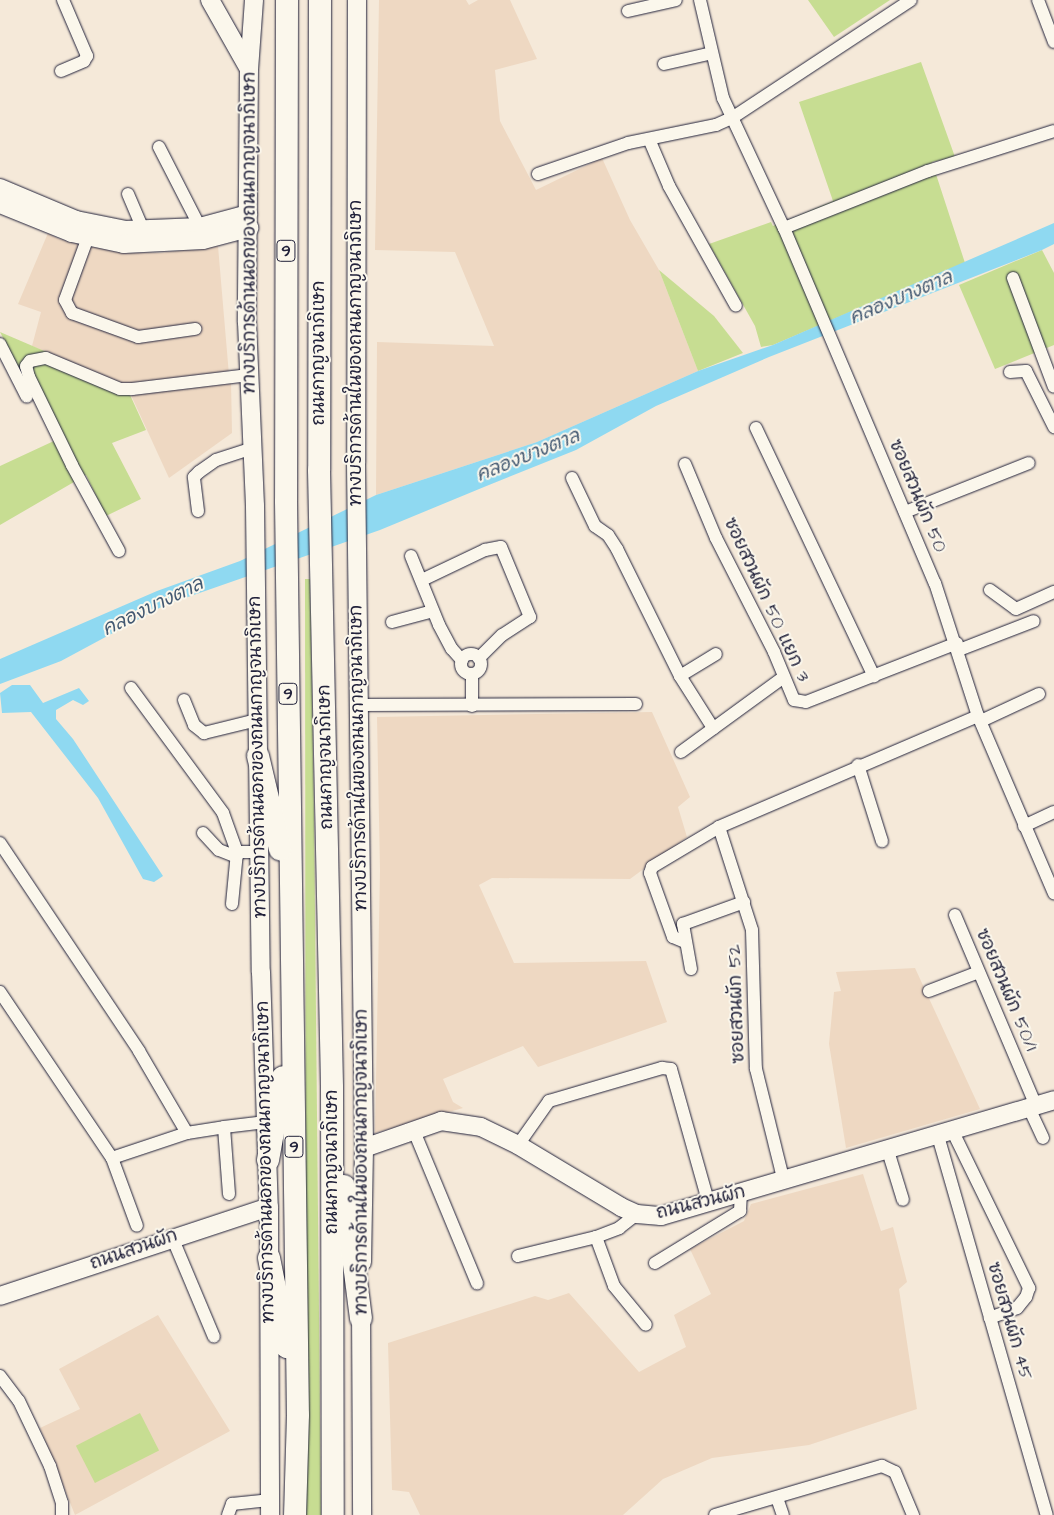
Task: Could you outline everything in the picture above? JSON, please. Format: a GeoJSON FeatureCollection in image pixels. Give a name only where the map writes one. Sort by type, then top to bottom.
{"type":"FeatureCollection","features":[{"type":"Feature","properties":{"kind":"highway","name":"ถนนกาญจนาภิเษก"},"geometry":{"type":"LineString","coordinates":[[287,0],[286,501],[298,1404],[295,1515]]}},
{"type":"Feature","properties":{"kind":"highway","name":"ถนนกาญจนาภิเษก"},"geometry":{"type":"LineString","coordinates":[[320,0],[319,470],[332,1088],[333,1515]]}},
{"type":"Feature","properties":{"kind":"highway"},"geometry":{"type":"LineString","coordinates":[[258,756],[290,889]]}},
{"type":"Feature","properties":{"kind":"highway"},"geometry":{"type":"LineString","coordinates":[[268,1160],[292,1024]]}},
{"type":"Feature","properties":{"kind":"highway"},"geometry":{"type":"LineString","coordinates":[[332,1088],[361,1318]]}},
{"type":"Feature","properties":{"kind":"highway"},"geometry":{"type":"LineString","coordinates":[[270,1258],[298,1404]]}},
{"type":"Feature","properties":{"kind":"main road"},"geometry":{"type":"LineString","coordinates":[[210,0],[249,69]]}},
{"type":"Feature","properties":{"kind":"main road","name":"ทางบริการด้านนอกของถนนกาญจนาภิเษก"},"geometry":{"type":"LineString","coordinates":[[254,0],[249,69],[248,221],[250,374],[254,448],[257,720],[266,1122],[270,1207],[270,1508]]}},
{"type":"Feature","properties":{"kind":"main road","name":"ทางบริการด้านในของถนนกาญจนาภิเษก"},"geometry":{"type":"LineString","coordinates":[[357,0],[356,464],[364,1148],[361,1318],[362,1515]]}},
{"type":"Feature","properties":{"kind":"main road"},"geometry":{"type":"LineString","coordinates":[[0,188],[59,221]]}},
{"type":"Feature","properties":{"kind":"main road"},"geometry":{"type":"LineString","coordinates":[[0,204],[89,230],[124,244],[163,244],[203,240],[248,221]]}},
{"type":"Feature","properties":{"kind":"main road"},"geometry":{"type":"LineString","coordinates":[[89,230],[142,230],[248,221]]}},
{"type":"Feature","properties":{"kind":"main road","name":"ถนนสวนผัก"},"geometry":{"type":"LineString","coordinates":[[364,1148],[430,1124],[454,1121],[481,1127],[518,1145],[637,1214],[661,1216],[784,1182],[1054,1100]]}},
{"type":"Feature","properties":{"kind":"main road","name":"ถนนสวนผัก"},"geometry":{"type":"LineString","coordinates":[[0,1296],[172,1237],[270,1207]]}},
{"type":"Feature","properties":{"kind":"street"},"geometry":{"type":"LineString","coordinates":[[61,71],[84,61],[87,56],[62,0]]}},
{"type":"Feature","properties":{"kind":"street"},"geometry":{"type":"LineString","coordinates":[[628,11],[676,0]]}},
{"type":"Feature","properties":{"kind":"street","name":"ซอยสวนผัก 50"},"geometry":{"type":"LineString","coordinates":[[700,0],[712,53],[732,118],[784,228],[832,346],[905,512],[958,646],[980,718],[1024,826],[1054,893]]}},
{"type":"Feature","properties":{"kind":"street"},"geometry":{"type":"LineString","coordinates":[[538,174],[649,139],[716,125],[732,118],[911,0]]}},
{"type":"Feature","properties":{"kind":"street"},"geometry":{"type":"LineString","coordinates":[[1038,0],[1053,39]]}},
{"type":"Feature","properties":{"kind":"street"},"geometry":{"type":"LineString","coordinates":[[664,64],[712,53]]}},
{"type":"Feature","properties":{"kind":"street"},"geometry":{"type":"LineString","coordinates":[[784,228],[928,171],[1054,131]]}},
{"type":"Feature","properties":{"kind":"street"},"geometry":{"type":"LineString","coordinates":[[649,139],[669,186],[736,306]]}},
{"type":"Feature","properties":{"kind":"street"},"geometry":{"type":"LineString","coordinates":[[159,147],[200,226]]}},
{"type":"Feature","properties":{"kind":"street"},"geometry":{"type":"LineString","coordinates":[[128,194],[142,230]]}},
{"type":"Feature","properties":{"kind":"street"},"geometry":{"type":"LineString","coordinates":[[89,230],[65,300],[72,313],[138,337],[195,329]]}},
{"type":"Feature","properties":{"kind":"street"},"geometry":{"type":"LineString","coordinates":[[1013,278],[1054,387]]}},
{"type":"Feature","properties":{"kind":"street"},"geometry":{"type":"LineString","coordinates":[[0,344],[27,397]]}},
{"type":"Feature","properties":{"kind":"street"},"geometry":{"type":"LineString","coordinates":[[120,551],[72,465],[29,377],[26,366],[30,361],[46,358],[120,388],[132,389],[250,374]]}},
{"type":"Feature","properties":{"kind":"street"},"geometry":{"type":"LineString","coordinates":[[1010,372],[1026,371],[1054,427]]}},
{"type":"Feature","properties":{"kind":"street"},"geometry":{"type":"LineString","coordinates":[[756,428],[874,676]]}},
{"type":"Feature","properties":{"kind":"street"},"geometry":{"type":"LineString","coordinates":[[198,511],[194,477],[198,472],[216,460],[254,448]]}},
{"type":"Feature","properties":{"kind":"street"},"geometry":{"type":"LineString","coordinates":[[905,512],[1029,463]]}},
{"type":"Feature","properties":{"kind":"street","name":"ซอยสวนผัก 50 แยก 3"},"geometry":{"type":"LineString","coordinates":[[685,464],[716,538],[794,700],[801,702],[1034,621]]}},
{"type":"Feature","properties":{"kind":"street"},"geometry":{"type":"LineString","coordinates":[[572,478],[595,526],[608,535],[617,549],[680,676],[713,728]]}},
{"type":"Feature","properties":{"kind":"street"},"geometry":{"type":"LineString","coordinates":[[422,580],[485,550],[501,547],[530,617],[502,635],[479,658]]}},
{"type":"Feature","properties":{"kind":"street"},"geometry":{"type":"LineString","coordinates":[[411,556],[422,580],[432,611],[452,650],[462,660],[463,670],[472,674]]}},
{"type":"Feature","properties":{"kind":"street"},"geometry":{"type":"LineString","coordinates":[[990,590],[1016,609],[1054,592]]}},
{"type":"Feature","properties":{"kind":"street"},"geometry":{"type":"LineString","coordinates":[[392,622],[432,611]]}},
{"type":"Feature","properties":{"kind":"street"},"geometry":{"type":"LineString","coordinates":[[462,660],[470,654],[479,658]]}},
{"type":"Feature","properties":{"kind":"street"},"geometry":{"type":"LineString","coordinates":[[680,676],[716,654]]}},
{"type":"Feature","properties":{"kind":"street"},"geometry":{"type":"LineString","coordinates":[[472,674],[480,668],[479,658]]}},
{"type":"Feature","properties":{"kind":"street"},"geometry":{"type":"LineString","coordinates":[[472,674],[472,706]]}},
{"type":"Feature","properties":{"kind":"street"},"geometry":{"type":"LineString","coordinates":[[681,752],[784,677]]}},
{"type":"Feature","properties":{"kind":"street"},"geometry":{"type":"LineString","coordinates":[[131,688],[222,813],[237,855],[232,904]]}},
{"type":"Feature","properties":{"kind":"street"},"geometry":{"type":"LineString","coordinates":[[685,942],[673,937],[650,872],[689,843],[719,827],[858,765],[1039,694]]}},
{"type":"Feature","properties":{"kind":"street"},"geometry":{"type":"LineString","coordinates":[[184,700],[194,725],[204,733],[257,720]]}},
{"type":"Feature","properties":{"kind":"street"},"geometry":{"type":"LineString","coordinates":[[359,706],[636,704]]}},
{"type":"Feature","properties":{"kind":"street"},"geometry":{"type":"LineString","coordinates":[[858,765],[882,841]]}},
{"type":"Feature","properties":{"kind":"street"},"geometry":{"type":"LineString","coordinates":[[1024,826],[1054,812]]}},
{"type":"Feature","properties":{"kind":"street","name":"ซอยสวนผัก 52"},"geometry":{"type":"LineString","coordinates":[[719,827],[744,902],[754,941],[756,1069],[784,1182]]}},
{"type":"Feature","properties":{"kind":"street"},"geometry":{"type":"LineString","coordinates":[[203,833],[219,850],[237,855],[260,852]]}},
{"type":"Feature","properties":{"kind":"street"},"geometry":{"type":"LineString","coordinates":[[0,842],[139,1051],[187,1133]]}},
{"type":"Feature","properties":{"kind":"street"},"geometry":{"type":"LineString","coordinates":[[691,969],[682,927],[689,920],[744,902]]}},
{"type":"Feature","properties":{"kind":"street","name":"ซอยสวนผัก 50/1"},"geometry":{"type":"LineString","coordinates":[[955,915],[1033,1107],[1043,1138]]}},
{"type":"Feature","properties":{"kind":"street"},"geometry":{"type":"LineString","coordinates":[[929,991],[979,972]]}},
{"type":"Feature","properties":{"kind":"street"},"geometry":{"type":"LineString","coordinates":[[0,992],[112,1158],[137,1226]]}},
{"type":"Feature","properties":{"kind":"street"},"geometry":{"type":"LineString","coordinates":[[518,1145],[549,1101],[662,1068],[671,1069],[709,1204]]}},
{"type":"Feature","properties":{"kind":"street"},"geometry":{"type":"LineString","coordinates":[[112,1158],[187,1133],[266,1122]]}},
{"type":"Feature","properties":{"kind":"street"},"geometry":{"type":"LineString","coordinates":[[224,1127],[230,1194]]}},
{"type":"Feature","properties":{"kind":"street"},"geometry":{"type":"LineString","coordinates":[[414,1131],[476,1283]]}},
{"type":"Feature","properties":{"kind":"street"},"geometry":{"type":"LineString","coordinates":[[946,1134],[1029,1288],[1026,1297],[1017,1308],[990,1318]]}},
{"type":"Feature","properties":{"kind":"street","name":"ซอยสวนผัก 45"},"geometry":{"type":"LineString","coordinates":[[946,1134],[990,1318],[1047,1515]]}},
{"type":"Feature","properties":{"kind":"street"},"geometry":{"type":"LineString","coordinates":[[888,1151],[904,1200]]}},
{"type":"Feature","properties":{"kind":"street"},"geometry":{"type":"LineString","coordinates":[[654,1263],[740,1212],[742,1194]]}},
{"type":"Feature","properties":{"kind":"street"},"geometry":{"type":"LineString","coordinates":[[518,1256],[596,1237],[619,1228],[637,1214]]}},
{"type":"Feature","properties":{"kind":"street"},"geometry":{"type":"LineString","coordinates":[[172,1237],[214,1337]]}},
{"type":"Feature","properties":{"kind":"street"},"geometry":{"type":"LineString","coordinates":[[596,1237],[614,1286],[646,1324]]}},
{"type":"Feature","properties":{"kind":"street"},"geometry":{"type":"LineString","coordinates":[[0,1376],[19,1401],[50,1466],[62,1503],[62,1515]]}},
{"type":"Feature","properties":{"kind":"street"},"geometry":{"type":"LineString","coordinates":[[714,1515],[777,1498],[878,1466],[888,1467],[895,1472],[913,1515]]}},
{"type":"Feature","properties":{"kind":"street"},"geometry":{"type":"LineString","coordinates":[[777,1498],[783,1515]]}},
{"type":"Feature","properties":{"kind":"street"},"geometry":{"type":"LineString","coordinates":[[228,1515],[232,1504],[270,1508]]}},
{"type":"Feature","properties":{"kind":"shaded area"},"geometry":{"type":"Polygon","coordinates":[[[379,0],[466,0],[469,5],[478,0],[510,0],[537,59],[495,70],[500,121],[536,190],[602,158],[630,220],[659,270],[698,371],[537,442],[376,495],[377,342],[494,346],[455,252],[375,250],[379,0]]]}},
{"type":"Feature","properties":{"kind":"shaded area"},"geometry":{"type":"Polygon","coordinates":[[[48,233],[59,239],[121,252],[160,253],[218,246],[229,375],[126,386],[32,346],[41,312],[18,304],[48,233]]]}},
{"type":"Feature","properties":{"kind":"shaded area"},"geometry":{"type":"Polygon","coordinates":[[[231,381],[232,433],[169,478],[130,393],[231,381]]]}},
{"type":"Feature","properties":{"kind":"shaded area"},"geometry":{"type":"Polygon","coordinates":[[[652,712],[690,797],[678,807],[687,837],[630,879],[492,878],[479,885],[514,963],[646,961],[667,1022],[538,1067],[523,1046],[443,1079],[453,1102],[463,1108],[375,1133],[380,870],[377,717],[652,712]]]}},
{"type":"Feature","properties":{"kind":"shaded area"},"geometry":{"type":"Polygon","coordinates":[[[915,968],[980,1109],[846,1148],[829,1044],[834,992],[841,991],[836,972],[915,968]]]}},
{"type":"Feature","properties":{"kind":"shaded area"},"geometry":{"type":"Polygon","coordinates":[[[863,1174],[881,1231],[893,1227],[907,1282],[899,1289],[917,1409],[809,1445],[712,1458],[663,1479],[623,1515],[420,1515],[409,1492],[392,1490],[388,1343],[535,1296],[548,1300],[569,1293],[639,1372],[686,1347],[674,1315],[711,1294],[690,1249],[744,1221],[751,1204],[863,1174]]]}},
{"type":"Feature","properties":{"kind":"shaded area"},"geometry":{"type":"Polygon","coordinates":[[[158,1315],[230,1431],[75,1515],[40,1428],[80,1409],[59,1369],[158,1315]]]}},
{"type":"Feature","properties":{"kind":"green space"},"geometry":{"type":"Polygon","coordinates":[[[808,0],[890,0],[834,37],[808,0]]]}},
{"type":"Feature","properties":{"kind":"green space"},"geometry":{"type":"Polygon","coordinates":[[[921,62],[955,157],[932,162],[965,263],[773,345],[761,347],[755,326],[709,244],[771,222],[773,226],[833,201],[799,102],[921,62]]]}},
{"type":"Feature","properties":{"kind":"green space"},"geometry":{"type":"Polygon","coordinates":[[[1042,250],[1054,273],[1054,345],[995,369],[959,285],[1042,250]]]}},
{"type":"Feature","properties":{"kind":"green space"},"geometry":{"type":"Polygon","coordinates":[[[659,270],[714,316],[743,353],[698,371],[659,270]]]}},
{"type":"Feature","properties":{"kind":"green space"},"geometry":{"type":"Polygon","coordinates":[[[0,332],[126,386],[146,430],[112,443],[141,499],[106,516],[86,475],[0,525],[0,466],[56,440],[0,332]]]}},
{"type":"Feature","properties":{"kind":"green space"},"geometry":{"type":"Polygon","coordinates":[[[305,579],[310,579],[314,813],[321,1515],[306,1515],[305,579]]]}},
{"type":"Feature","properties":{"kind":"green space"},"geometry":{"type":"Polygon","coordinates":[[[140,1413],[159,1450],[95,1483],[76,1446],[140,1413]]]}},
{"type":"Feature","properties":{"kind":"water","name":"คลองบางตาล"},"geometry":{"type":"Polygon","coordinates":[[[1054,223],[1054,244],[1042,250],[769,357],[656,406],[576,450],[380,530],[165,605],[61,661],[0,684],[0,659],[157,591],[240,561],[376,495],[537,442],[698,371],[773,345],[1054,223]]]}},
{"type":"Feature","properties":{"kind":"water"},"geometry":{"type":"Polygon","coordinates":[[[12,685],[30,685],[43,703],[79,688],[89,701],[83,705],[73,700],[56,710],[56,719],[73,739],[163,876],[154,882],[143,879],[98,798],[31,712],[2,713],[0,693],[12,685]]]}}]}
